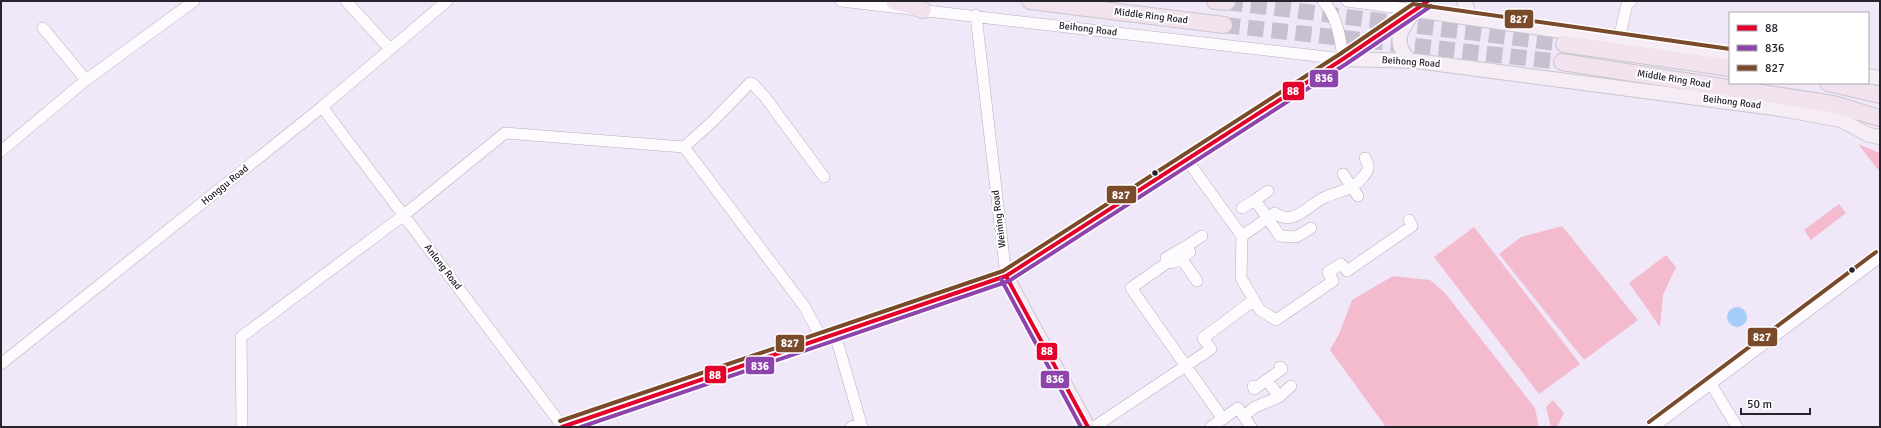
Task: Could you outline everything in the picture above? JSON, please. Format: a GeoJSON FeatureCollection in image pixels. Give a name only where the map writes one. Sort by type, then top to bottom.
{"type":"FeatureCollection","features":[{"type":"Feature","properties":{"kind":"highway"},"geometry":{"type":"LineString","coordinates":[[894,1],[923,10]]}},
{"type":"Feature","properties":{"kind":"highway","name":"Middle Ring Road"},"geometry":{"type":"LineString","coordinates":[[1030,1],[1224,25]]}},
{"type":"Feature","properties":{"kind":"highway","name":"Middle Ring Road"},"geometry":{"type":"LineString","coordinates":[[1564,44],[1729,68]]}},
{"type":"Feature","properties":{"kind":"highway","name":"Middle Ring Road"},"geometry":{"type":"LineString","coordinates":[[1562,62],[1833,104],[1880,118]]}},
{"type":"Feature","properties":{"kind":"highway"},"geometry":{"type":"LineString","coordinates":[[1869,83],[1880,87]]}},
{"type":"Feature","properties":{"kind":"highway"},"geometry":{"type":"LineString","coordinates":[[1832,84],[1880,95]]}},
{"type":"Feature","properties":{"kind":"main road"},"geometry":{"type":"LineString","coordinates":[[563,427],[1006,276],[1343,59],[1428,1]]}},
{"type":"Feature","properties":{"kind":"main road"},"geometry":{"type":"LineString","coordinates":[[1464,1],[1471,18]]}},
{"type":"Feature","properties":{"kind":"main road"},"geometry":{"type":"LineString","coordinates":[[1414,10],[1729,55]]}},
{"type":"Feature","properties":{"kind":"main road"},"geometry":{"type":"LineString","coordinates":[[1410,61],[1404,55],[1398,40],[1400,32],[1414,10]]}},
{"type":"Feature","properties":{"kind":"main road","name":"Beihong Road"},"geometry":{"type":"LineString","coordinates":[[1343,59],[1410,61],[1781,109],[1841,120],[1869,135],[1880,137]]}},
{"type":"Feature","properties":{"kind":"main road"},"geometry":{"type":"LineString","coordinates":[[1869,76],[1880,78]]}},
{"type":"Feature","properties":{"kind":"main road","name":"Weining Road"},"geometry":{"type":"LineString","coordinates":[[1006,276],[1088,427]]}},
{"type":"Feature","properties":{"kind":"street"},"geometry":{"type":"LineString","coordinates":[[1,151],[86,80],[194,1]]}},
{"type":"Feature","properties":{"kind":"street"},"geometry":{"type":"LineString","coordinates":[[346,1],[390,49]]}},
{"type":"Feature","properties":{"kind":"street","name":"Honggu Road"},"geometry":{"type":"LineString","coordinates":[[1,364],[322,107],[447,1]]}},
{"type":"Feature","properties":{"kind":"street","name":"Beihong Road"},"geometry":{"type":"LineString","coordinates":[[841,1],[976,15],[1343,59]]}},
{"type":"Feature","properties":{"kind":"street"},"geometry":{"type":"LineString","coordinates":[[1323,1],[1330,12],[1337,29],[1343,59]]}},
{"type":"Feature","properties":{"kind":"street"},"geometry":{"type":"LineString","coordinates":[[1347,1],[1414,10]]}},
{"type":"Feature","properties":{"kind":"street"},"geometry":{"type":"LineString","coordinates":[[1619,39],[1626,4],[1631,1]]}},
{"type":"Feature","properties":{"kind":"street","name":"Weining Road"},"geometry":{"type":"LineString","coordinates":[[976,15],[1006,276]]}},
{"type":"Feature","properties":{"kind":"street"},"geometry":{"type":"LineString","coordinates":[[43,28],[86,80]]}},
{"type":"Feature","properties":{"kind":"street"},"geometry":{"type":"LineString","coordinates":[[242,427],[240,338],[404,215],[505,133],[684,147],[712,122],[750,83],[753,84],[765,97],[824,177]]}},
{"type":"Feature","properties":{"kind":"street","name":"Anlong Road"},"geometry":{"type":"LineString","coordinates":[[322,107],[563,427]]}},
{"type":"Feature","properties":{"kind":"street"},"geometry":{"type":"LineString","coordinates":[[684,147],[804,306],[829,336],[858,426]]}},
{"type":"Feature","properties":{"kind":"street"},"geometry":{"type":"LineString","coordinates":[[1355,191],[1368,171],[1369,164],[1365,158]]}},
{"type":"Feature","properties":{"kind":"street"},"geometry":{"type":"LineString","coordinates":[[1187,160],[1242,236],[1240,278],[1260,310],[1276,320],[1333,281],[1328,272],[1341,264],[1347,271],[1412,226],[1409,220]]}},
{"type":"Feature","properties":{"kind":"street"},"geometry":{"type":"LineString","coordinates":[[1343,174],[1355,191]]}},
{"type":"Feature","properties":{"kind":"street"},"geometry":{"type":"LineString","coordinates":[[1242,208],[1268,191]]}},
{"type":"Feature","properties":{"kind":"street"},"geometry":{"type":"LineString","coordinates":[[1242,236],[1275,213],[1281,218],[1297,216],[1321,195],[1355,191]]}},
{"type":"Feature","properties":{"kind":"street"},"geometry":{"type":"LineString","coordinates":[[1255,200],[1280,236],[1296,237],[1311,228]]}},
{"type":"Feature","properties":{"kind":"street"},"geometry":{"type":"LineString","coordinates":[[1168,262],[1166,258],[1202,236]]}},
{"type":"Feature","properties":{"kind":"street"},"geometry":{"type":"LineString","coordinates":[[1185,247],[1190,252],[1172,264],[1168,262],[1131,288],[1223,419]]}},
{"type":"Feature","properties":{"kind":"street"},"geometry":{"type":"LineString","coordinates":[[1653,427],[1880,257]]}},
{"type":"Feature","properties":{"kind":"street"},"geometry":{"type":"LineString","coordinates":[[1181,258],[1197,281]]}},
{"type":"Feature","properties":{"kind":"street"},"geometry":{"type":"LineString","coordinates":[[1094,427],[1211,349],[1203,338],[1254,300]]}},
{"type":"Feature","properties":{"kind":"street"},"geometry":{"type":"LineString","coordinates":[[1253,386],[1254,389],[1282,369],[1280,367]]}},
{"type":"Feature","properties":{"kind":"street"},"geometry":{"type":"LineString","coordinates":[[1266,380],[1279,397]]}},
{"type":"Feature","properties":{"kind":"street"},"geometry":{"type":"LineString","coordinates":[[1711,384],[1737,427]]}},
{"type":"Feature","properties":{"kind":"street"},"geometry":{"type":"LineString","coordinates":[[1244,416],[1255,407],[1279,397],[1291,386]]}},
{"type":"Feature","properties":{"kind":"street"},"geometry":{"type":"LineString","coordinates":[[1210,427],[1238,408],[1251,427]]}},
{"type":"Feature","properties":{"kind":"shaded area"},"geometry":{"type":"Polygon","coordinates":[[[1858,144],[1880,153],[1880,172],[1858,144]]]}},
{"type":"Feature","properties":{"kind":"shaded area"},"geometry":{"type":"Polygon","coordinates":[[[1839,204],[1846,213],[1811,240],[1804,230],[1839,204]]]}},
{"type":"Feature","properties":{"kind":"shaded area"},"geometry":{"type":"Polygon","coordinates":[[[1562,226],[1638,320],[1584,360],[1499,254],[1521,237],[1562,226]]]}},
{"type":"Feature","properties":{"kind":"shaded area"},"geometry":{"type":"Polygon","coordinates":[[[1474,227],[1580,364],[1539,394],[1434,257],[1474,227]]]}},
{"type":"Feature","properties":{"kind":"shaded area"},"geometry":{"type":"Polygon","coordinates":[[[1666,255],[1676,267],[1663,295],[1660,327],[1629,283],[1666,255]]]}},
{"type":"Feature","properties":{"kind":"shaded area"},"geometry":{"type":"Polygon","coordinates":[[[1393,276],[1430,280],[1445,293],[1535,408],[1539,427],[1386,427],[1330,350],[1339,334],[1352,300],[1393,276]]]}},
{"type":"Feature","properties":{"kind":"shaded area"},"geometry":{"type":"Polygon","coordinates":[[[1553,400],[1564,413],[1557,427],[1551,427],[1546,407],[1553,400]]]}},
{"type":"Feature","properties":{"kind":"water"},"geometry":{"type":"Polygon","coordinates":[[[1737,307],[1744,310],[1747,317],[1744,324],[1737,327],[1730,324],[1727,317],[1730,310],[1737,307]]]}},
{"type":"Feature","properties":{"kind":"tunnel"},"geometry":{"type":"LineString","coordinates":[[1227,2],[1564,44]]}},
{"type":"Feature","properties":{"kind":"tunnel"},"geometry":{"type":"LineString","coordinates":[[1224,25],[1562,62]]}},
{"type":"Feature","properties":{"kind":"transit line","name":"88"},"geometry":{"type":"LineString","coordinates":[[562,427],[1006,276],[1343,59],[1428,1]]}},
{"type":"Feature","properties":{"kind":"transit line","name":"827"},"geometry":{"type":"LineString","coordinates":[[560,421],[1003,271],[1340,54],[1413,4],[1729,49]]}},
{"type":"Feature","properties":{"kind":"transit line","name":"836"},"geometry":{"type":"LineString","coordinates":[[581,427],[1009,281],[1346,64],[1431,6]]}},
{"type":"Feature","properties":{"kind":"transit line","name":"827"},"geometry":{"type":"LineString","coordinates":[[1649,422],[1876,252]]}},
{"type":"Feature","properties":{"kind":"transit line","name":"88"},"geometry":{"type":"LineString","coordinates":[[1006,276],[1088,427]]}},
{"type":"Feature","properties":{"kind":"transit line","name":"836"},"geometry":{"type":"LineString","coordinates":[[1001,279],[1081,427]]}}]}
